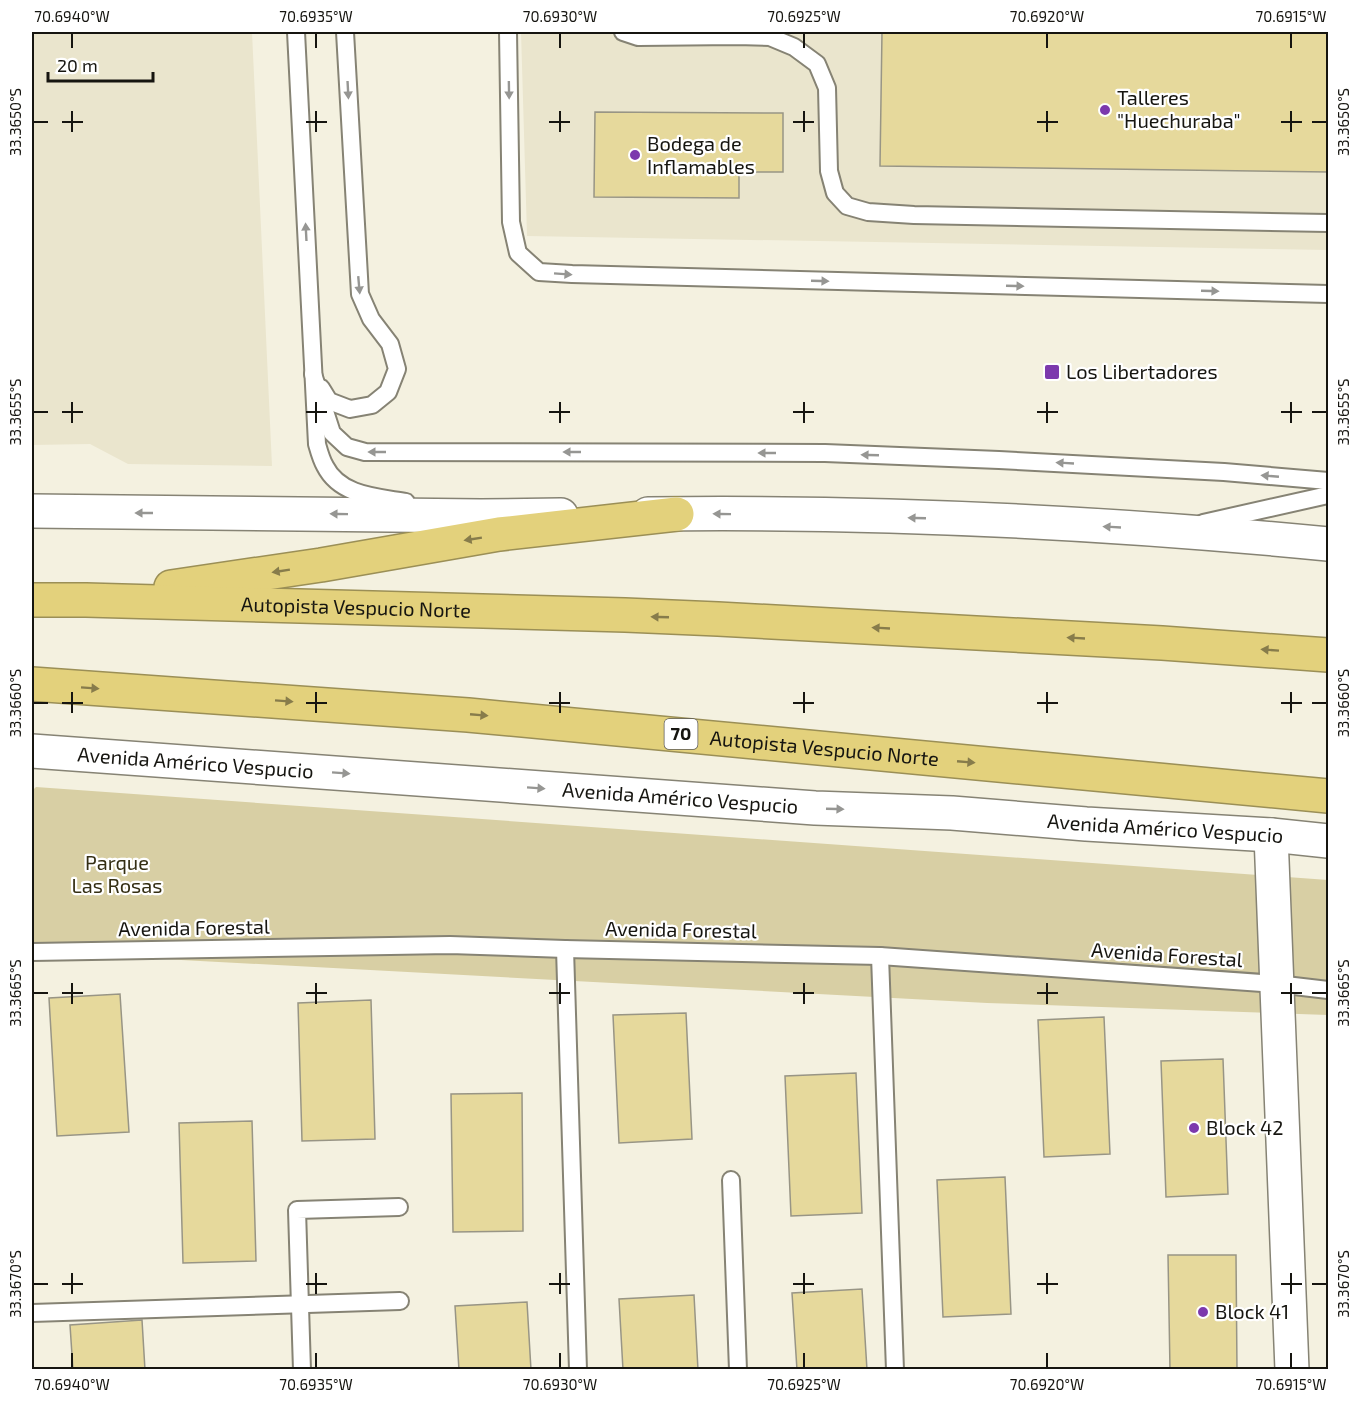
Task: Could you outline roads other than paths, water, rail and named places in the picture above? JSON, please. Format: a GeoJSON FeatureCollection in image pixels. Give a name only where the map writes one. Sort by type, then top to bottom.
{"type":"FeatureCollection","features":[{"type":"Feature","properties":{"kind":"highway"},"geometry":{"type":"LineString","coordinates":[[86,600],[321,565],[499,534],[677,514]]}},
{"type":"Feature","properties":{"kind":"highway","name":"Autopista Vespucio Norte"},"geometry":{"type":"LineString","coordinates":[[32,600],[625,615],[1329,654]]}},
{"type":"Feature","properties":{"kind":"highway","name":"Autopista Vespucio Norte"},"geometry":{"type":"LineString","coordinates":[[32,684],[492,717],[1329,796]]}},
{"type":"Feature","properties":{"kind":"main road"},"geometry":{"type":"LineString","coordinates":[[32,512],[910,517],[1170,530],[1329,544]]}},
{"type":"Feature","properties":{"kind":"main road","name":"Avenida Américo Vespucio"},"geometry":{"type":"LineString","coordinates":[[32,751],[815,808],[952,813],[1329,841]]}},
{"type":"Feature","properties":{"kind":"main road"},"geometry":{"type":"LineString","coordinates":[[1271,835],[1292,1370]]}},
{"type":"Feature","properties":{"kind":"lane"},"geometry":{"type":"LineString","coordinates":[[296,32],[317,444],[325,467],[341,486],[357,493],[482,516]]}},
{"type":"Feature","properties":{"kind":"lane"},"geometry":{"type":"LineString","coordinates":[[313,374],[329,401],[350,409],[372,405],[388,392],[397,369],[390,344],[371,319],[360,294],[345,32]]}},
{"type":"Feature","properties":{"kind":"lane"},"geometry":{"type":"LineString","coordinates":[[508,32],[511,222],[518,253],[540,272],[1329,294]]}},
{"type":"Feature","properties":{"kind":"lane"},"geometry":{"type":"LineString","coordinates":[[623,32],[638,37],[770,37],[794,47],[817,64],[827,88],[829,171],[835,193],[847,206],[868,212],[914,215],[1329,223]]}},
{"type":"Feature","properties":{"kind":"lane"},"geometry":{"type":"LineString","coordinates":[[313,374],[332,433],[347,447],[365,452],[825,453],[1224,472],[1329,481]]}},
{"type":"Feature","properties":{"kind":"lane"},"geometry":{"type":"LineString","coordinates":[[1170,530],[1329,495]]}},
{"type":"Feature","properties":{"kind":"lane","name":"Avenida Forestal"},"geometry":{"type":"LineString","coordinates":[[32,952],[450,945],[880,956],[1276,984],[1329,990]]}},
{"type":"Feature","properties":{"kind":"lane"},"geometry":{"type":"LineString","coordinates":[[565,949],[578,1370]]}},
{"type":"Feature","properties":{"kind":"lane"},"geometry":{"type":"LineString","coordinates":[[880,956],[895,1370]]}},
{"type":"Feature","properties":{"kind":"lane"},"geometry":{"type":"LineString","coordinates":[[731,1180],[738,1370]]}},
{"type":"Feature","properties":{"kind":"lane"},"geometry":{"type":"LineString","coordinates":[[302,1370],[297,1209],[399,1207]]}},
{"type":"Feature","properties":{"kind":"lane"},"geometry":{"type":"LineString","coordinates":[[32,1313],[400,1301]]}},
{"type":"Feature","properties":{"kind":"place","name":"Talleres \"Huechuraba\""},"geometry":{"type":"Point","coordinates":[1105,110]}},
{"type":"Feature","properties":{"kind":"place","name":"Bodega de Inflamables"},"geometry":{"type":"Point","coordinates":[635,155]}},
{"type":"Feature","properties":{"kind":"place","name":"Los Libertadores"},"geometry":{"type":"Point","coordinates":[1052,372]}},
{"type":"Feature","properties":{"kind":"place","name":"Block 42"},"geometry":{"type":"Point","coordinates":[1194,1128]}},
{"type":"Feature","properties":{"kind":"place","name":"Block 41"},"geometry":{"type":"Point","coordinates":[1203,1312]}},
{"type":"Feature","properties":{"kind":"park label","name":"Parque Las Rosas"},"geometry":{"type":"Point","coordinates":[117,874]}}]}
